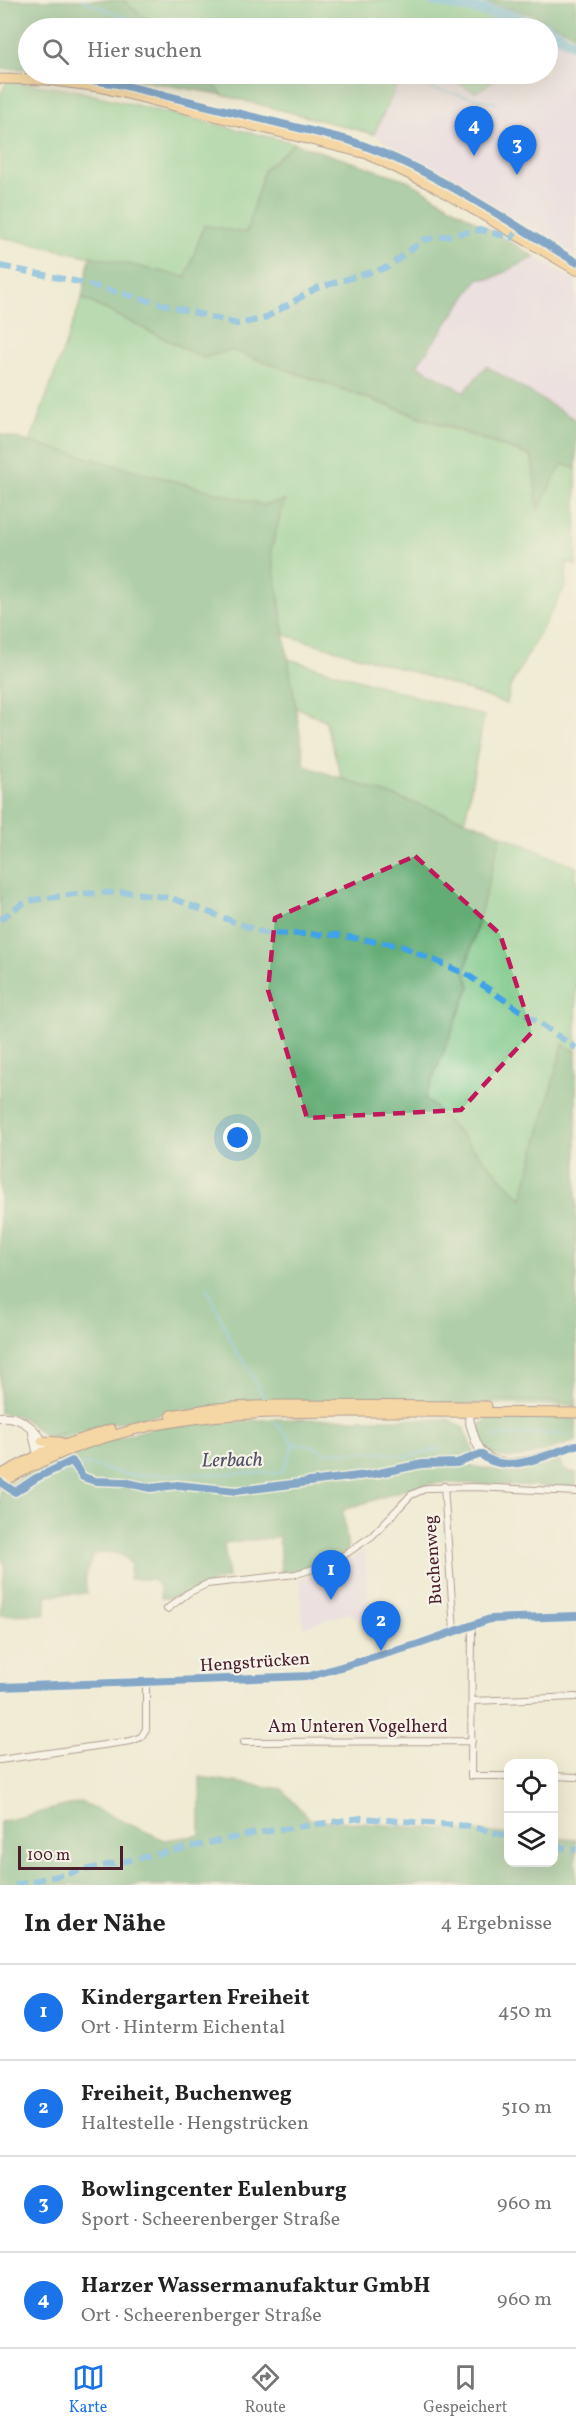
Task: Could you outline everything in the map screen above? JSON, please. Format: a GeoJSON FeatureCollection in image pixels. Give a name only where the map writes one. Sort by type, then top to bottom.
{"type":"FeatureCollection","features":[{"type":"Feature","properties":{"kind":"main road"},"geometry":{"type":"LineString","coordinates":[[0,79],[18,79]]}},
{"type":"Feature","properties":{"kind":"main road"},"geometry":{"type":"LineString","coordinates":[[76,84],[99,87],[366,154],[428,183],[576,270]]}},
{"type":"Feature","properties":{"kind":"main road"},"geometry":{"type":"LineString","coordinates":[[0,1484],[69,1442],[133,1423],[214,1408],[276,1405],[576,1413]]}},
{"type":"Feature","properties":{"kind":"main road"},"geometry":{"type":"LineString","coordinates":[[0,1475],[43,1457],[125,1430],[191,1418],[275,1412],[576,1407]]}},
{"type":"Feature","properties":{"kind":"main road"},"geometry":{"type":"LineString","coordinates":[[42,1441],[69,1442]]}},
{"type":"Feature","properties":{"kind":"street"},"geometry":{"type":"LineString","coordinates":[[471,1410],[473,1434],[482,1455],[500,1463],[528,1460],[576,1445]]}},
{"type":"Feature","properties":{"kind":"street"},"geometry":{"type":"LineString","coordinates":[[0,1417],[18,1418],[26,1423],[43,1457]]}},
{"type":"Feature","properties":{"kind":"street"},"geometry":{"type":"LineString","coordinates":[[33,1433],[42,1441],[43,1457]]}},
{"type":"Feature","properties":{"kind":"street"},"geometry":{"type":"LineString","coordinates":[[166,1609],[188,1593],[207,1584],[296,1574],[331,1564],[372,1536],[413,1494],[427,1488],[444,1486],[576,1492]]}},
{"type":"Feature","properties":{"kind":"street","name":"Buchenweg"},"geometry":{"type":"LineString","coordinates":[[444,1486],[454,1631]]}},
{"type":"Feature","properties":{"kind":"street","name":"Hengstrücken"},"geometry":{"type":"LineString","coordinates":[[0,1687],[146,1684],[310,1676],[490,1618],[576,1616]]}},
{"type":"Feature","properties":{"kind":"street"},"geometry":{"type":"LineString","coordinates":[[472,1624],[471,1776],[504,1776]]}},
{"type":"Feature","properties":{"kind":"street"},"geometry":{"type":"LineString","coordinates":[[0,1760],[131,1741],[141,1737],[146,1729],[146,1684]]}},
{"type":"Feature","properties":{"kind":"street"},"geometry":{"type":"LineString","coordinates":[[473,1701],[576,1697]]}},
{"type":"Feature","properties":{"kind":"street","name":"Am Unteren Vogelherd"},"geometry":{"type":"LineString","coordinates":[[244,1742],[472,1741]]}},
{"type":"Feature","properties":{"kind":"street"},"geometry":{"type":"LineString","coordinates":[[558,1776],[576,1777]]}},
{"type":"Feature","properties":{"kind":"highlighted area"},"geometry":{"type":"Polygon","coordinates":[[[415,856],[500,934],[532,1032],[461,1110],[307,1118],[268,990],[275,918],[415,856]]]}},
{"type":"Feature","properties":{"kind":"shaded area"},"geometry":{"type":"Polygon","coordinates":[[[558,35],[576,45],[576,256],[408,159],[374,134],[397,84],[460,84],[476,92],[488,84],[558,84],[558,35]]]}},
{"type":"Feature","properties":{"kind":"shaded area"},"geometry":{"type":"Polygon","coordinates":[[[535,257],[576,281],[576,420],[487,366],[464,392],[417,365],[479,278],[491,279],[535,257]]]}},
{"type":"Feature","properties":{"kind":"shaded area"},"geometry":{"type":"Polygon","coordinates":[[[365,1550],[369,1617],[354,1619],[349,1613],[303,1627],[299,1579],[340,1566],[365,1550]]]}},
{"type":"Feature","properties":{"kind":"green space"},"geometry":{"type":"Polygon","coordinates":[[[0,0],[123,0],[145,18],[18,18],[18,69],[0,69],[0,0]]]}},
{"type":"Feature","properties":{"kind":"green space"},"geometry":{"type":"Polygon","coordinates":[[[123,0],[428,0],[511,16],[511,18],[145,18],[123,0]]]}},
{"type":"Feature","properties":{"kind":"green space"},"geometry":{"type":"Polygon","coordinates":[[[475,0],[576,0],[576,35],[558,26],[558,18],[540,18],[475,0]]]}},
{"type":"Feature","properties":{"kind":"green space"},"geometry":{"type":"Polygon","coordinates":[[[7,81],[77,91],[294,143],[264,170],[246,233],[186,278],[0,237],[0,96],[7,81]]]}},
{"type":"Feature","properties":{"kind":"green space"},"geometry":{"type":"Polygon","coordinates":[[[160,84],[214,84],[223,95],[160,84]]]}},
{"type":"Feature","properties":{"kind":"green space"},"geometry":{"type":"Polygon","coordinates":[[[214,84],[397,84],[374,134],[223,95],[214,84]]]}},
{"type":"Feature","properties":{"kind":"green space"},"geometry":{"type":"Polygon","coordinates":[[[460,84],[488,84],[476,92],[460,84]]]}},
{"type":"Feature","properties":{"kind":"green space"},"geometry":{"type":"Polygon","coordinates":[[[294,143],[407,180],[535,257],[491,279],[479,278],[417,365],[464,392],[486,366],[576,420],[576,469],[562,464],[538,509],[532,456],[232,350],[204,358],[82,298],[90,256],[186,277],[204,225],[246,233],[264,170],[294,143]]]}},
{"type":"Feature","properties":{"kind":"green space"},"geometry":{"type":"Polygon","coordinates":[[[82,298],[203,358],[231,350],[532,457],[538,508],[562,464],[576,469],[576,566],[567,562],[566,585],[510,687],[507,704],[423,675],[285,635],[271,550],[284,501],[263,505],[30,442],[82,298]]]}},
{"type":"Feature","properties":{"kind":"green space"},"geometry":{"type":"Polygon","coordinates":[[[0,434],[263,505],[284,501],[271,550],[305,766],[485,827],[501,835],[465,971],[470,986],[425,1098],[522,1199],[563,1044],[576,1052],[576,1402],[492,1400],[488,1404],[183,1410],[45,1437],[20,1417],[0,1413],[0,434]]]}},
{"type":"Feature","properties":{"kind":"green space"},"geometry":{"type":"Polygon","coordinates":[[[288,659],[484,716],[465,820],[342,779],[325,720],[295,707],[288,659]]]}},
{"type":"Feature","properties":{"kind":"green space"},"geometry":{"type":"Polygon","coordinates":[[[501,835],[576,867],[576,1052],[563,1044],[522,1199],[425,1098],[470,986],[465,971],[501,835]]]}},
{"type":"Feature","properties":{"kind":"green space"},"geometry":{"type":"Polygon","coordinates":[[[492,1400],[576,1403],[576,1406],[488,1404],[492,1400]]]}},
{"type":"Feature","properties":{"kind":"green space"},"geometry":{"type":"Polygon","coordinates":[[[490,1416],[576,1417],[576,1441],[525,1456],[499,1457],[489,1452],[480,1436],[480,1425],[490,1416]]]}},
{"type":"Feature","properties":{"kind":"green space"},"geometry":{"type":"Polygon","coordinates":[[[275,1419],[448,1419],[463,1427],[475,1455],[458,1464],[513,1473],[560,1461],[565,1471],[576,1473],[576,1487],[442,1483],[416,1486],[343,1510],[348,1551],[332,1559],[308,1568],[281,1572],[279,1537],[224,1543],[228,1578],[178,1597],[161,1598],[160,1588],[153,1579],[129,1579],[131,1564],[118,1554],[108,1552],[97,1554],[92,1556],[85,1578],[87,1593],[46,1595],[46,1614],[0,1615],[5,1565],[0,1554],[0,1489],[50,1462],[90,1445],[164,1425],[275,1419]]]}},
{"type":"Feature","properties":{"kind":"green space"},"geometry":{"type":"Polygon","coordinates":[[[114,1422],[62,1439],[45,1437],[114,1422]]]}},
{"type":"Feature","properties":{"kind":"green space"},"geometry":{"type":"Polygon","coordinates":[[[200,1777],[282,1789],[309,1819],[504,1834],[504,1867],[558,1867],[558,1837],[576,1839],[576,1885],[0,1885],[0,1822],[81,1802],[164,1840],[200,1835],[200,1777]]]}},
{"type":"Feature","properties":{"kind":"waterway"},"geometry":{"type":"LineString","coordinates":[[82,0],[127,18]]}},
{"type":"Feature","properties":{"kind":"waterway"},"geometry":{"type":"LineString","coordinates":[[433,0],[517,18]]}},
{"type":"Feature","properties":{"kind":"waterway"},"geometry":{"type":"LineString","coordinates":[[558,35],[576,45]]}},
{"type":"Feature","properties":{"kind":"waterway"},"geometry":{"type":"LineString","coordinates":[[411,84],[496,103]]}},
{"type":"Feature","properties":{"kind":"waterway"},"geometry":{"type":"LineString","coordinates":[[207,1287],[236,1352],[245,1362],[265,1400]]}},
{"type":"Feature","properties":{"kind":"waterway"},"geometry":{"type":"LineString","coordinates":[[275,1422],[294,1444]]}},
{"type":"Feature","properties":{"kind":"waterway","name":"Lerbach"},"geometry":{"type":"LineString","coordinates":[[492,1437],[535,1433],[567,1435]]}},
{"type":"Feature","properties":{"kind":"waterway","name":"Lerbach"},"geometry":{"type":"LineString","coordinates":[[10,1493],[19,1496],[41,1482],[87,1464],[127,1475],[282,1473],[294,1444],[312,1446],[325,1452],[368,1452],[410,1456],[442,1448]]}},
{"type":"Feature","properties":{"kind":"marked path"},"geometry":{"type":"LineString","coordinates":[[0,266],[79,282],[237,324],[263,319],[317,288],[388,267],[423,240],[481,230],[512,238],[515,233]]}},
{"type":"Feature","properties":{"kind":"marked path"},"geometry":{"type":"LineString","coordinates":[[0,920],[22,904],[34,900],[75,894],[127,892],[171,898],[264,933],[337,935],[401,946],[466,974],[576,1048]]}},
{"type":"Feature","properties":{"kind":"marked path"},"geometry":{"type":"LineString","coordinates":[[15,1885],[255,1833],[361,1818],[468,1826],[504,1835]]}},
{"type":"Feature","properties":{"kind":"marked path"},"geometry":{"type":"LineString","coordinates":[[558,1847],[576,1850]]}},
{"type":"Feature","properties":{"kind":"cycle path"},"geometry":{"type":"LineString","coordinates":[[118,84],[348,140],[378,151],[437,179],[576,262]]}},
{"type":"Feature","properties":{"kind":"cycle path"},"geometry":{"type":"LineString","coordinates":[[0,1482],[15,1492],[36,1478],[72,1461],[83,1477],[95,1481],[124,1482],[150,1488],[178,1485],[236,1491],[374,1474],[422,1464],[457,1463],[481,1454],[491,1461],[514,1464],[527,1462],[576,1445]]}},
{"type":"Feature","properties":{"kind":"cycle path"},"geometry":{"type":"LineString","coordinates":[[0,1687],[310,1676],[416,1645],[490,1619],[576,1616]]}},
{"type":"Feature","properties":{"kind":"place","name":"Harzer Wassermanufaktur GmbH"},"geometry":{"type":"Point","coordinates":[474,156]}},
{"type":"Feature","properties":{"kind":"place","name":"Bowlingcenter Eulenburg"},"geometry":{"type":"Point","coordinates":[517,175]}},
{"type":"Feature","properties":{"kind":"place","name":"Kindergarten Freiheit"},"geometry":{"type":"Point","coordinates":[331,1600]}},
{"type":"Feature","properties":{"kind":"place","name":"Freiheit, Buchenweg"},"geometry":{"type":"Point","coordinates":[381,1651]}}]}
